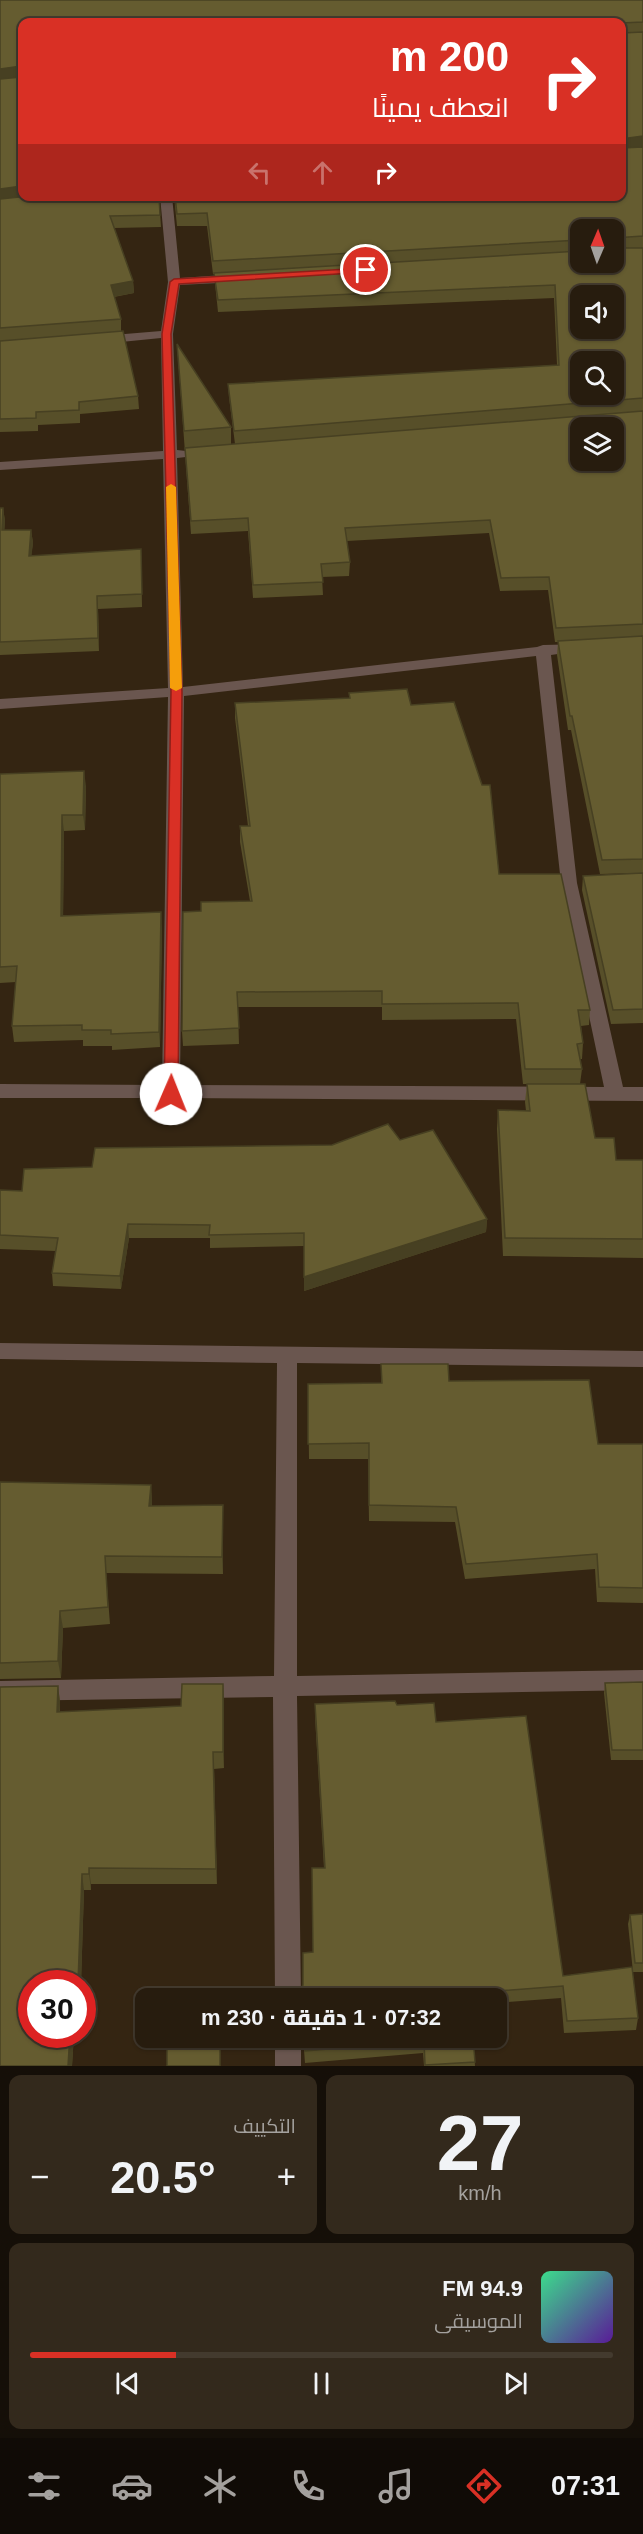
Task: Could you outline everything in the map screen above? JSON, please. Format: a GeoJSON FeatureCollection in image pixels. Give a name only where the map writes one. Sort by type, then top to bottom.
{"type":"FeatureCollection","features":[{"type":"Feature","properties":{"kind":"street"},"geometry":{"type":"LineString","coordinates":[[166,201],[174,282],[166,334],[176,692],[171,1094]]}},
{"type":"Feature","properties":{"kind":"street"},"geometry":{"type":"LineString","coordinates":[[174,282],[246,278]]}},
{"type":"Feature","properties":{"kind":"street"},"geometry":{"type":"LineString","coordinates":[[83,341],[166,334]]}},
{"type":"Feature","properties":{"kind":"street"},"geometry":{"type":"LineString","coordinates":[[0,466],[194,453]]}},
{"type":"Feature","properties":{"kind":"street"},"geometry":{"type":"LineString","coordinates":[[0,704],[176,692],[543,649],[598,646]]}},
{"type":"Feature","properties":{"kind":"street"},"geometry":{"type":"LineString","coordinates":[[543,649],[569,883],[615,1095]]}},
{"type":"Feature","properties":{"kind":"street"},"geometry":{"type":"LineString","coordinates":[[569,883],[590,882]]}},
{"type":"Feature","properties":{"kind":"street"},"geometry":{"type":"LineString","coordinates":[[0,1091],[171,1094],[643,1094]]}},
{"type":"Feature","properties":{"kind":"street"},"geometry":{"type":"LineString","coordinates":[[0,1351],[643,1359]]}},
{"type":"Feature","properties":{"kind":"street"},"geometry":{"type":"LineString","coordinates":[[287,1354],[285,1686],[288,1988]]}},
{"type":"Feature","properties":{"kind":"street"},"geometry":{"type":"LineString","coordinates":[[0,1691],[643,1680]]}},
{"type":"Feature","properties":{"kind":"street"},"geometry":{"type":"LineString","coordinates":[[288,2048],[288,2066]]}},
{"type":"Feature","properties":{"kind":"building"},"geometry":{"type":"Polygon","coordinates":[[[0,0],[643,0],[643,22],[626,23],[626,18],[18,18],[18,66],[0,69],[0,0]]]}},
{"type":"Feature","properties":{"kind":"building"},"geometry":{"type":"Polygon","coordinates":[[[643,32],[643,136],[626,138],[626,33],[643,32]]]}},
{"type":"Feature","properties":{"kind":"building"},"geometry":{"type":"Polygon","coordinates":[[[18,77],[18,187],[0,189],[0,79],[18,77]]]}},
{"type":"Feature","properties":{"kind":"building"},"geometry":{"type":"Polygon","coordinates":[[[643,147],[643,236],[624,237],[624,219],[570,219],[570,241],[213,261],[207,213],[177,214],[176,201],[626,201],[626,148],[643,147]]]}},
{"type":"Feature","properties":{"kind":"building"},"geometry":{"type":"Polygon","coordinates":[[[18,197],[18,201],[159,201],[160,215],[110,216],[133,281],[111,285],[121,319],[0,328],[0,199],[18,197]]]}},
{"type":"Feature","properties":{"kind":"building"},"geometry":{"type":"Polygon","coordinates":[[[624,248],[643,248],[643,398],[624,400],[624,351],[570,351],[570,404],[234,431],[228,384],[559,365],[555,285],[218,300],[214,273],[570,252],[570,273],[624,273],[624,248]]]}},
{"type":"Feature","properties":{"kind":"building"},"geometry":{"type":"Polygon","coordinates":[[[123,331],[138,396],[79,402],[79,410],[36,412],[36,418],[0,419],[0,341],[123,331]]]}},
{"type":"Feature","properties":{"kind":"building"},"geometry":{"type":"Polygon","coordinates":[[[177,344],[231,427],[184,431],[177,344]]]}},
{"type":"Feature","properties":{"kind":"building"},"geometry":{"type":"Polygon","coordinates":[[[643,411],[643,624],[556,628],[549,577],[501,578],[490,520],[345,528],[350,562],[321,564],[323,582],[253,585],[248,518],[191,521],[185,448],[643,411]]]}},
{"type":"Feature","properties":{"kind":"building"},"geometry":{"type":"Polygon","coordinates":[[[0,508],[3,508],[2,530],[31,530],[29,556],[141,549],[142,594],[97,596],[98,638],[0,642],[0,508]]]}},
{"type":"Feature","properties":{"kind":"building"},"geometry":{"type":"Polygon","coordinates":[[[643,636],[643,859],[602,860],[572,716],[570,716],[558,641],[643,636]]]}},
{"type":"Feature","properties":{"kind":"building"},"geometry":{"type":"Polygon","coordinates":[[[407,689],[411,705],[454,702],[482,785],[490,785],[499,874],[561,874],[590,1010],[578,1010],[583,1043],[577,1044],[582,1069],[525,1069],[518,1003],[382,1004],[382,991],[237,992],[239,1028],[182,1031],[183,912],[201,911],[201,902],[252,901],[240,826],[250,826],[235,703],[350,698],[349,693],[407,689]]]}},
{"type":"Feature","properties":{"kind":"building"},"geometry":{"type":"Polygon","coordinates":[[[84,771],[83,815],[62,815],[61,916],[161,912],[159,1032],[111,1034],[111,1030],[82,1030],[82,1025],[12,1026],[17,966],[0,967],[0,774],[84,771]]]}},
{"type":"Feature","properties":{"kind":"building"},"geometry":{"type":"Polygon","coordinates":[[[643,873],[643,1009],[613,1010],[583,876],[643,873]]]}},
{"type":"Feature","properties":{"kind":"building"},"geometry":{"type":"Polygon","coordinates":[[[527,1084],[585,1084],[595,1138],[614,1138],[616,1160],[643,1160],[643,1239],[505,1238],[498,1110],[530,1111],[527,1084]]]}},
{"type":"Feature","properties":{"kind":"building"},"geometry":{"type":"Polygon","coordinates":[[[388,1124],[400,1140],[433,1130],[487,1219],[304,1277],[304,1233],[209,1235],[210,1225],[128,1224],[120,1276],[52,1273],[58,1238],[0,1235],[0,1190],[22,1191],[24,1169],[92,1167],[95,1148],[332,1145],[388,1124]]]}},
{"type":"Feature","properties":{"kind":"building"},"geometry":{"type":"Polygon","coordinates":[[[381,1364],[448,1364],[449,1381],[589,1380],[598,1444],[643,1444],[643,1588],[599,1587],[597,1554],[466,1564],[456,1507],[369,1505],[369,1443],[308,1444],[308,1384],[382,1383],[381,1364]]]}},
{"type":"Feature","properties":{"kind":"building"},"geometry":{"type":"Polygon","coordinates":[[[0,1482],[151,1485],[149,1506],[223,1505],[222,1557],[105,1556],[108,1607],[60,1611],[58,1661],[0,1663],[0,1482]]]}},
{"type":"Feature","properties":{"kind":"building"},"geometry":{"type":"Polygon","coordinates":[[[643,1682],[643,1750],[612,1750],[605,1683],[643,1682]]]}},
{"type":"Feature","properties":{"kind":"building"},"geometry":{"type":"Polygon","coordinates":[[[182,1684],[223,1684],[223,1752],[213,1752],[216,1869],[89,1868],[89,1874],[82,1874],[78,1970],[18,1970],[18,2048],[69,2048],[68,2066],[0,2066],[0,1687],[58,1686],[57,1712],[181,1706],[182,1684]]]}},
{"type":"Feature","properties":{"kind":"building"},"geometry":{"type":"Polygon","coordinates":[[[395,1701],[397,1705],[434,1703],[436,1722],[526,1716],[563,1976],[632,1967],[638,2018],[567,2021],[563,1986],[507,1990],[507,1988],[301,1988],[303,1985],[303,1953],[313,1952],[312,1868],[325,1868],[315,1704],[395,1701]]]}},
{"type":"Feature","properties":{"kind":"building"},"geometry":{"type":"Polygon","coordinates":[[[643,1914],[643,1963],[635,1963],[630,1915],[643,1914]]]}},
{"type":"Feature","properties":{"kind":"building"},"geometry":{"type":"Polygon","coordinates":[[[167,2048],[220,2048],[220,2066],[167,2066],[167,2048]]]}},
{"type":"Feature","properties":{"kind":"building"},"geometry":{"type":"Polygon","coordinates":[[[305,2048],[341,2048],[305,2051],[305,2048]]]}},
{"type":"Feature","properties":{"kind":"building"},"geometry":{"type":"Polygon","coordinates":[[[424,2048],[474,2048],[475,2062],[425,2065],[424,2048]]]}},
{"type":"Feature","properties":{"kind":"slow traffic"},"geometry":{"type":"LineString","coordinates":[[171,487],[176,688]]}},
{"type":"Feature","properties":{"kind":"route"},"geometry":{"type":"LineString","coordinates":[[171,1094],[176,692],[166,334],[174,282],[366,270]]}}]}
